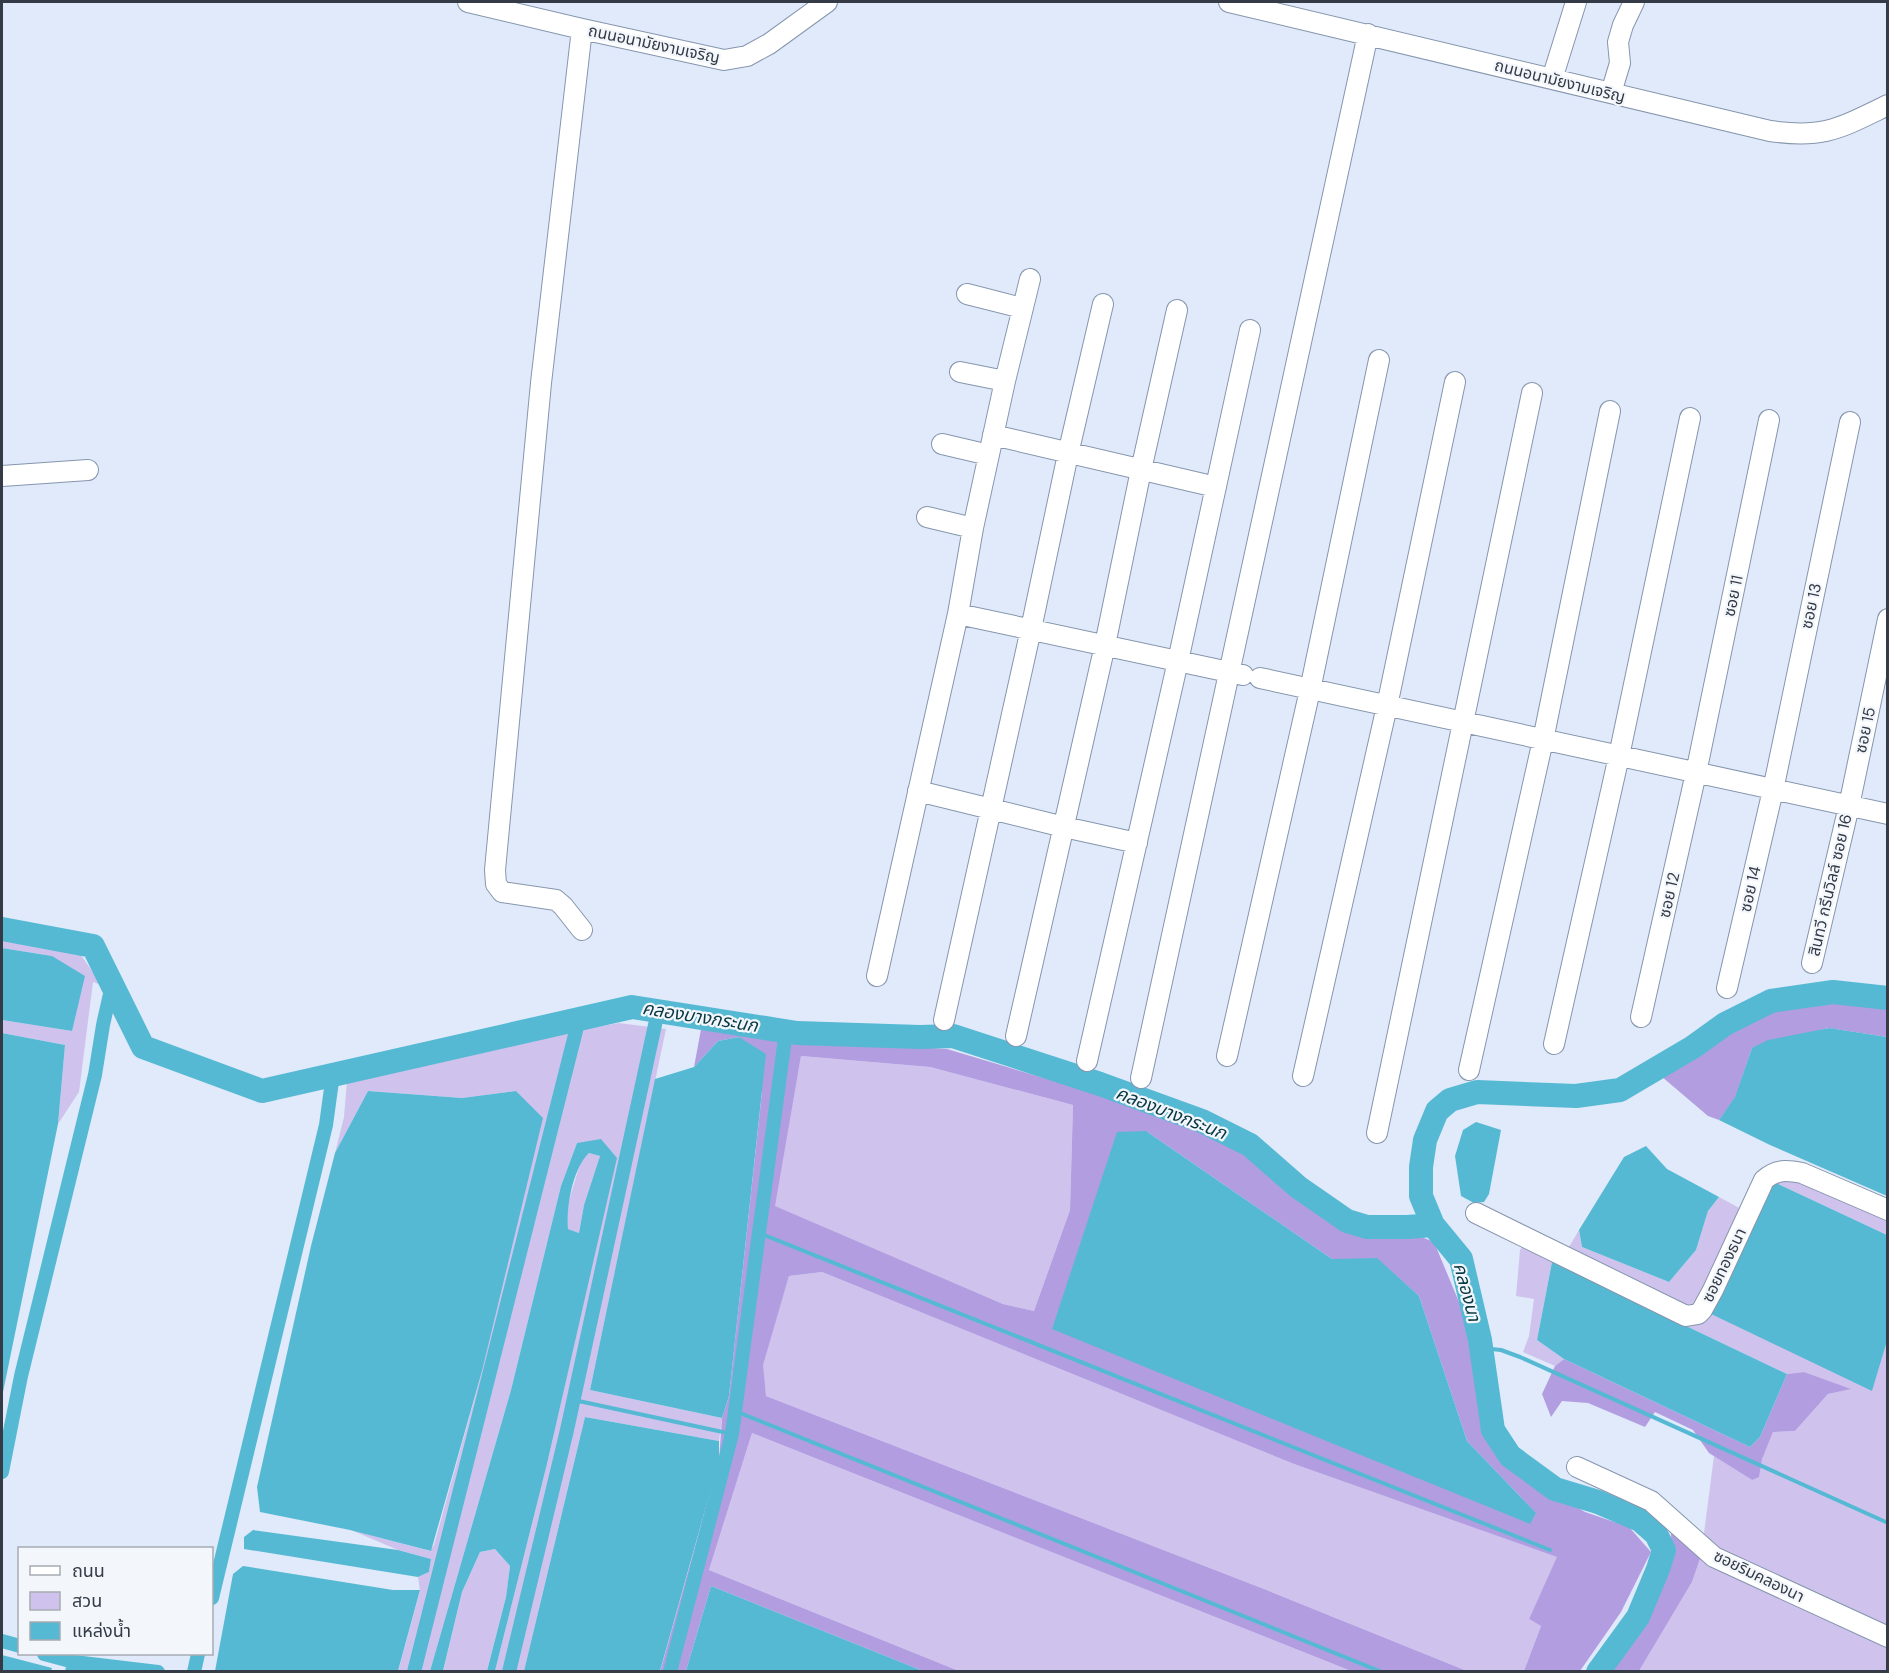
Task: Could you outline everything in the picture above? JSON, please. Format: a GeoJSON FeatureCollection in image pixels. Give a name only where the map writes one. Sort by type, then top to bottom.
{"type":"FeatureCollection","features":[{"type":"Feature","properties":{"kind":"street","name":"ถนนอนามัยงามเจริญ"},"geometry":{"type":"LineString","coordinates":[[468,2],[723,60],[747,56],[769,44],[827,2]]}},
{"type":"Feature","properties":{"kind":"street","name":"ถนนอนามัยงามเจริญ"},"geometry":{"type":"LineString","coordinates":[[1229,2],[1770,131],[1804,135],[1821,134],[1887,105]]}},
{"type":"Feature","properties":{"kind":"street"},"geometry":{"type":"LineString","coordinates":[[1552,79],[1576,2]]}},
{"type":"Feature","properties":{"kind":"street"},"geometry":{"type":"LineString","coordinates":[[1611,93],[1620,63],[1618,42],[1634,2]]}},
{"type":"Feature","properties":{"kind":"street"},"geometry":{"type":"LineString","coordinates":[[582,29],[541,383],[495,870],[496,884],[502,892],[556,900],[582,930]]}},
{"type":"Feature","properties":{"kind":"street"},"geometry":{"type":"LineString","coordinates":[[1141,1078],[1244,675],[1368,34]]}},
{"type":"Feature","properties":{"kind":"street"},"geometry":{"type":"LineString","coordinates":[[877,976],[958,614],[993,435],[1030,279]]}},
{"type":"Feature","properties":{"kind":"street"},"geometry":{"type":"LineString","coordinates":[[967,294],[1023,308]]}},
{"type":"Feature","properties":{"kind":"street"},"geometry":{"type":"LineString","coordinates":[[944,1020],[1103,304]]}},
{"type":"Feature","properties":{"kind":"street"},"geometry":{"type":"LineString","coordinates":[[1016,1036],[1105,645],[1177,310]]}},
{"type":"Feature","properties":{"kind":"street"},"geometry":{"type":"LineString","coordinates":[[1087,1061],[1179,661],[1250,330]]}},
{"type":"Feature","properties":{"kind":"street"},"geometry":{"type":"LineString","coordinates":[[1227,1056],[1310,690],[1379,360]]}},
{"type":"Feature","properties":{"kind":"street"},"geometry":{"type":"LineString","coordinates":[[960,372],[1005,381]]}},
{"type":"Feature","properties":{"kind":"street"},"geometry":{"type":"LineString","coordinates":[[1303,1076],[1387,706],[1455,382]]}},
{"type":"Feature","properties":{"kind":"street"},"geometry":{"type":"LineString","coordinates":[[1377,1133],[1532,393]]}},
{"type":"Feature","properties":{"kind":"street"},"geometry":{"type":"LineString","coordinates":[[1468,1070],[1543,740],[1610,411]]}},
{"type":"Feature","properties":{"kind":"street"},"geometry":{"type":"LineString","coordinates":[[1554,1044],[1619,756],[1690,418]]}},
{"type":"Feature","properties":{"kind":"street","name":"ซอย 11"},"geometry":{"type":"LineString","coordinates":[[1696,773],[1769,420]]}},
{"type":"Feature","properties":{"kind":"street","name":"ซอย 13"},"geometry":{"type":"LineString","coordinates":[[1773,790],[1850,422]]}},
{"type":"Feature","properties":{"kind":"street"},"geometry":{"type":"LineString","coordinates":[[993,435],[1216,487]]}},
{"type":"Feature","properties":{"kind":"street"},"geometry":{"type":"LineString","coordinates":[[942,444],[989,454]]}},
{"type":"Feature","properties":{"kind":"street"},"geometry":{"type":"LineString","coordinates":[[2,476],[88,470]]}},
{"type":"Feature","properties":{"kind":"street"},"geometry":{"type":"LineString","coordinates":[[927,517],[974,528]]}},
{"type":"Feature","properties":{"kind":"street"},"geometry":{"type":"LineString","coordinates":[[958,614],[1887,814]]}},
{"type":"Feature","properties":{"kind":"street","name":"ซอย 15"},"geometry":{"type":"LineString","coordinates":[[1849,806],[1887,619]]}},
{"type":"Feature","properties":{"kind":"street","name":"ซอย 12"},"geometry":{"type":"LineString","coordinates":[[1641,1017],[1696,773]]}},
{"type":"Feature","properties":{"kind":"street","name":"ซอย 14"},"geometry":{"type":"LineString","coordinates":[[1726,988],[1773,790]]}},
{"type":"Feature","properties":{"kind":"street"},"geometry":{"type":"LineString","coordinates":[[918,791],[1137,843]]}},
{"type":"Feature","properties":{"kind":"street","name":"สินทวี กรีนวิลล์ ซอย 16"},"geometry":{"type":"LineString","coordinates":[[1812,963],[1849,806]]}},
{"type":"Feature","properties":{"kind":"street","name":"ซอยทองธนา"},"geometry":{"type":"LineString","coordinates":[[1476,1213],[1686,1316],[1698,1314],[1702,1310],[1764,1180],[1772,1173],[1789,1171],[1802,1173],[1887,1210]]}},
{"type":"Feature","properties":{"kind":"street","name":"ซอยริมคลองนา"},"geometry":{"type":"LineString","coordinates":[[1577,1467],[1651,1501],[1714,1557],[1887,1637]]}},
{"type":"Feature","properties":{"kind":"green space"},"geometry":{"type":"Polygon","coordinates":[[[2,938],[78,951],[102,985],[93,982],[79,1092],[58,1124],[65,1045],[2,1033],[2,1020],[72,1031],[52,956],[2,948],[2,938]]]}},
{"type":"Feature","properties":{"kind":"green space"},"geometry":{"type":"Polygon","coordinates":[[[619,1023],[666,1029],[590,1390],[722,1418],[719,1441],[585,1417],[524,1671],[495,1671],[547,1464],[616,1158],[577,1143],[561,1186],[511,1390],[430,1671],[398,1672],[420,1591],[418,1577],[429,1572],[431,1559],[398,1550],[351,1530],[430,1551],[434,1545],[482,1371],[516,1091],[462,1098],[368,1091],[335,1153],[344,1117],[347,1081],[551,1035],[619,1023]]]}},
{"type":"Feature","properties":{"kind":"green space"},"geometry":{"type":"Polygon","coordinates":[[[801,1056],[930,1067],[1073,1105],[1070,1210],[1034,1311],[1003,1304],[774,1206],[801,1056]]]}},
{"type":"Feature","properties":{"kind":"green space"},"geometry":{"type":"Polygon","coordinates":[[[589,1153],[600,1156],[584,1205],[579,1233],[568,1229],[566,1210],[581,1161],[589,1153]]]}},
{"type":"Feature","properties":{"kind":"green space"},"geometry":{"type":"Polygon","coordinates":[[[1796,1177],[1887,1218],[1887,1235],[1774,1182],[1796,1177]]]}},
{"type":"Feature","properties":{"kind":"green space"},"geometry":{"type":"Polygon","coordinates":[[[1719,1197],[1743,1210],[1872,1390],[1887,1341],[1887,1671],[1639,1671],[1692,1582],[1701,1556],[1714,1456],[1752,1480],[1773,1432],[1795,1431],[1828,1394],[1849,1389],[1804,1372],[1787,1374],[1552,1262],[1537,1340],[1564,1359],[1555,1366],[1523,1352],[1529,1336],[1534,1299],[1516,1296],[1520,1250],[1531,1235],[1566,1252],[1579,1230],[1582,1247],[1669,1282],[1696,1250],[1708,1211],[1719,1197]]]}},
{"type":"Feature","properties":{"kind":"green space"},"geometry":{"type":"Polygon","coordinates":[[[822,1272],[1294,1464],[1558,1557],[1529,1619],[1541,1626],[1524,1671],[1467,1671],[1264,1589],[766,1396],[762,1365],[789,1276],[822,1272]]]}},
{"type":"Feature","properties":{"kind":"green space"},"geometry":{"type":"Polygon","coordinates":[[[752,1433],[1351,1671],[959,1671],[709,1570],[752,1433]]]}},
{"type":"Feature","properties":{"kind":"green space"},"geometry":{"type":"Polygon","coordinates":[[[495,1549],[510,1566],[506,1597],[487,1671],[443,1672],[462,1592],[480,1552],[495,1549]]]}},
{"type":"Feature","properties":{"kind":"shaded area"},"geometry":{"type":"Polygon","coordinates":[[[1833,1001],[1887,1007],[1887,1037],[1828,1028],[1752,1048],[1735,1098],[1719,1120],[1708,1116],[1661,1076],[1695,1052],[1777,1005],[1833,1001]]]}},
{"type":"Feature","properties":{"kind":"shaded area"},"geometry":{"type":"Polygon","coordinates":[[[702,1024],[795,1039],[947,1049],[1094,1093],[1216,1135],[1308,1198],[1349,1231],[1414,1234],[1434,1242],[1464,1314],[1486,1421],[1521,1474],[1585,1512],[1629,1527],[1651,1552],[1621,1612],[1580,1671],[1524,1671],[1541,1626],[1529,1619],[1557,1557],[1294,1464],[822,1272],[789,1276],[763,1365],[766,1396],[1264,1589],[1467,1671],[1351,1671],[752,1433],[709,1570],[959,1671],[923,1671],[711,1586],[686,1671],[660,1672],[719,1461],[722,1418],[729,1396],[762,1092],[739,1037],[718,1041],[694,1067],[702,1024]],[[801,1056],[775,1206],[1003,1304],[1034,1311],[1070,1210],[1073,1105],[930,1067],[801,1056]],[[1146,1131],[1536,1513],[1467,1441],[1419,1296],[1377,1259],[1332,1259],[1146,1131]]]}},
{"type":"Feature","properties":{"kind":"shaded area"},"geometry":{"type":"Polygon","coordinates":[[[1564,1359],[1750,1447],[1760,1437],[1787,1374],[1804,1372],[1851,1389],[1828,1394],[1795,1431],[1773,1432],[1762,1459],[1759,1477],[1752,1480],[1709,1453],[1693,1430],[1655,1412],[1645,1427],[1588,1403],[1562,1401],[1551,1417],[1542,1394],[1555,1366],[1564,1359]]]}},
{"type":"Feature","properties":{"kind":"shaded area"},"geometry":{"type":"Polygon","coordinates":[[[1671,1527],[1701,1556],[1692,1582],[1639,1671],[1607,1672],[1657,1596],[1668,1568],[1671,1527]]]}},
{"type":"Feature","properties":{"kind":"water"},"geometry":{"type":"Polygon","coordinates":[[[2,948],[52,956],[85,976],[72,1031],[2,1020],[2,948]]]}},
{"type":"Feature","properties":{"kind":"water"},"geometry":{"type":"Polygon","coordinates":[[[1829,1028],[1887,1037],[1887,1196],[1719,1120],[1735,1097],[1752,1048],[1768,1040],[1829,1028]]]}},
{"type":"Feature","properties":{"kind":"water"},"geometry":{"type":"Polygon","coordinates":[[[2,1033],[65,1045],[58,1124],[2,1397],[2,1033]]]}},
{"type":"Feature","properties":{"kind":"water"},"geometry":{"type":"Polygon","coordinates":[[[739,1037],[766,1054],[729,1396],[722,1418],[590,1390],[655,1079],[694,1067],[718,1041],[739,1037]]]}},
{"type":"Feature","properties":{"kind":"water"},"geometry":{"type":"Polygon","coordinates":[[[368,1091],[462,1098],[516,1091],[543,1118],[482,1371],[431,1551],[350,1530],[260,1512],[257,1487],[311,1246],[335,1153],[368,1091]]]}},
{"type":"Feature","properties":{"kind":"water"},"geometry":{"type":"Polygon","coordinates":[[[1476,1122],[1501,1130],[1489,1194],[1484,1202],[1474,1203],[1461,1196],[1455,1156],[1463,1130],[1476,1122]]]}},
{"type":"Feature","properties":{"kind":"water"},"geometry":{"type":"Polygon","coordinates":[[[1146,1131],[1332,1259],[1377,1258],[1419,1296],[1467,1441],[1536,1513],[1530,1524],[1052,1329],[1117,1132],[1146,1131]]]}},
{"type":"Feature","properties":{"kind":"water"},"geometry":{"type":"Polygon","coordinates":[[[601,1139],[617,1158],[547,1464],[495,1671],[487,1671],[506,1597],[510,1566],[495,1549],[480,1552],[462,1592],[443,1671],[430,1671],[511,1390],[561,1186],[577,1143],[601,1139]],[[589,1153],[579,1168],[572,1188],[568,1210],[568,1229],[579,1233],[584,1205],[600,1156],[589,1153]]]}},
{"type":"Feature","properties":{"kind":"water"},"geometry":{"type":"Polygon","coordinates":[[[1646,1146],[1667,1169],[1719,1197],[1708,1211],[1696,1250],[1669,1282],[1582,1247],[1579,1230],[1624,1157],[1646,1146]]]}},
{"type":"Feature","properties":{"kind":"water"},"geometry":{"type":"Polygon","coordinates":[[[1774,1182],[1887,1235],[1887,1341],[1872,1391],[1707,1312],[1774,1182]]]}},
{"type":"Feature","properties":{"kind":"water"},"geometry":{"type":"Polygon","coordinates":[[[1552,1262],[1787,1374],[1760,1437],[1750,1447],[1564,1359],[1537,1340],[1552,1262]]]}},
{"type":"Feature","properties":{"kind":"water"},"geometry":{"type":"Polygon","coordinates":[[[585,1417],[719,1441],[719,1460],[660,1671],[524,1671],[585,1417]]]}},
{"type":"Feature","properties":{"kind":"water"},"geometry":{"type":"Polygon","coordinates":[[[253,1530],[398,1550],[431,1559],[429,1572],[418,1577],[244,1549],[244,1537],[253,1530]]]}},
{"type":"Feature","properties":{"kind":"water"},"geometry":{"type":"Polygon","coordinates":[[[243,1566],[393,1590],[420,1590],[398,1671],[215,1671],[233,1574],[243,1566]]]}},
{"type":"Feature","properties":{"kind":"water"},"geometry":{"type":"Polygon","coordinates":[[[711,1586],[923,1671],[686,1671],[711,1586]]]}},
{"type":"Feature","properties":{"kind":"water"},"geometry":{"type":"Polygon","coordinates":[[[2,1655],[52,1668],[51,1671],[2,1671],[2,1655]]]}},
{"type":"Feature","properties":{"kind":"waterway","name":"คลองบางกระนก"},"geometry":{"type":"LineString","coordinates":[[2,929],[93,946],[143,1047],[262,1091],[632,1007],[797,1033],[953,1036],[1100,1084],[1202,1121],[1250,1145],[1298,1187],[1347,1221],[1367,1227],[1433,1225]]}},
{"type":"Feature","properties":{"kind":"waterway"},"geometry":{"type":"LineString","coordinates":[[2,1472],[21,1376],[95,1075],[112,985]]}},
{"type":"Feature","properties":{"kind":"waterway","name":"คลองนา"},"geometry":{"type":"LineString","coordinates":[[1598,1672],[1638,1617],[1664,1550],[1656,1534],[1640,1520],[1598,1502],[1555,1489],[1510,1456],[1493,1430],[1480,1340],[1461,1259],[1433,1225],[1421,1196],[1421,1167],[1425,1140],[1437,1111],[1450,1100],[1477,1092],[1576,1096],[1620,1090],[1693,1047],[1725,1024],[1771,1001],[1833,992],[1888,998]]}},
{"type":"Feature","properties":{"kind":"waterway"},"geometry":{"type":"LineString","coordinates":[[509,1672],[567,1430],[658,1011]]}},
{"type":"Feature","properties":{"kind":"waterway"},"geometry":{"type":"LineString","coordinates":[[414,1672],[579,1019]]}},
{"type":"Feature","properties":{"kind":"waterway"},"geometry":{"type":"LineString","coordinates":[[670,1672],[732,1434],[786,1031]]}},
{"type":"Feature","properties":{"kind":"waterway"},"geometry":{"type":"LineString","coordinates":[[213,1594],[326,1125],[333,1074]]}},
{"type":"Feature","properties":{"kind":"waterway"},"geometry":{"type":"LineString","coordinates":[[759,1233],[1550,1550]]}},
{"type":"Feature","properties":{"kind":"waterway"},"geometry":{"type":"LineString","coordinates":[[1481,1348],[1501,1350],[1520,1357],[1888,1523]]}},
{"type":"Feature","properties":{"kind":"waterway"},"geometry":{"type":"LineString","coordinates":[[574,1400],[732,1434]]}},
{"type":"Feature","properties":{"kind":"waterway"},"geometry":{"type":"LineString","coordinates":[[735,1411],[1382,1672]]}},
{"type":"Feature","properties":{"kind":"waterway"},"geometry":{"type":"LineString","coordinates":[[2,1641],[18,1645]]}},
{"type":"Feature","properties":{"kind":"waterway"},"geometry":{"type":"LineString","coordinates":[[48,1655],[74,1662]]}},
{"type":"Feature","properties":{"kind":"waterway"},"geometry":{"type":"LineString","coordinates":[[194,1672],[198,1655]]}},
{"type":"Feature","properties":{"kind":"waterway"},"geometry":{"type":"LineString","coordinates":[[72,1672],[74,1662],[158,1672]]}}]}
